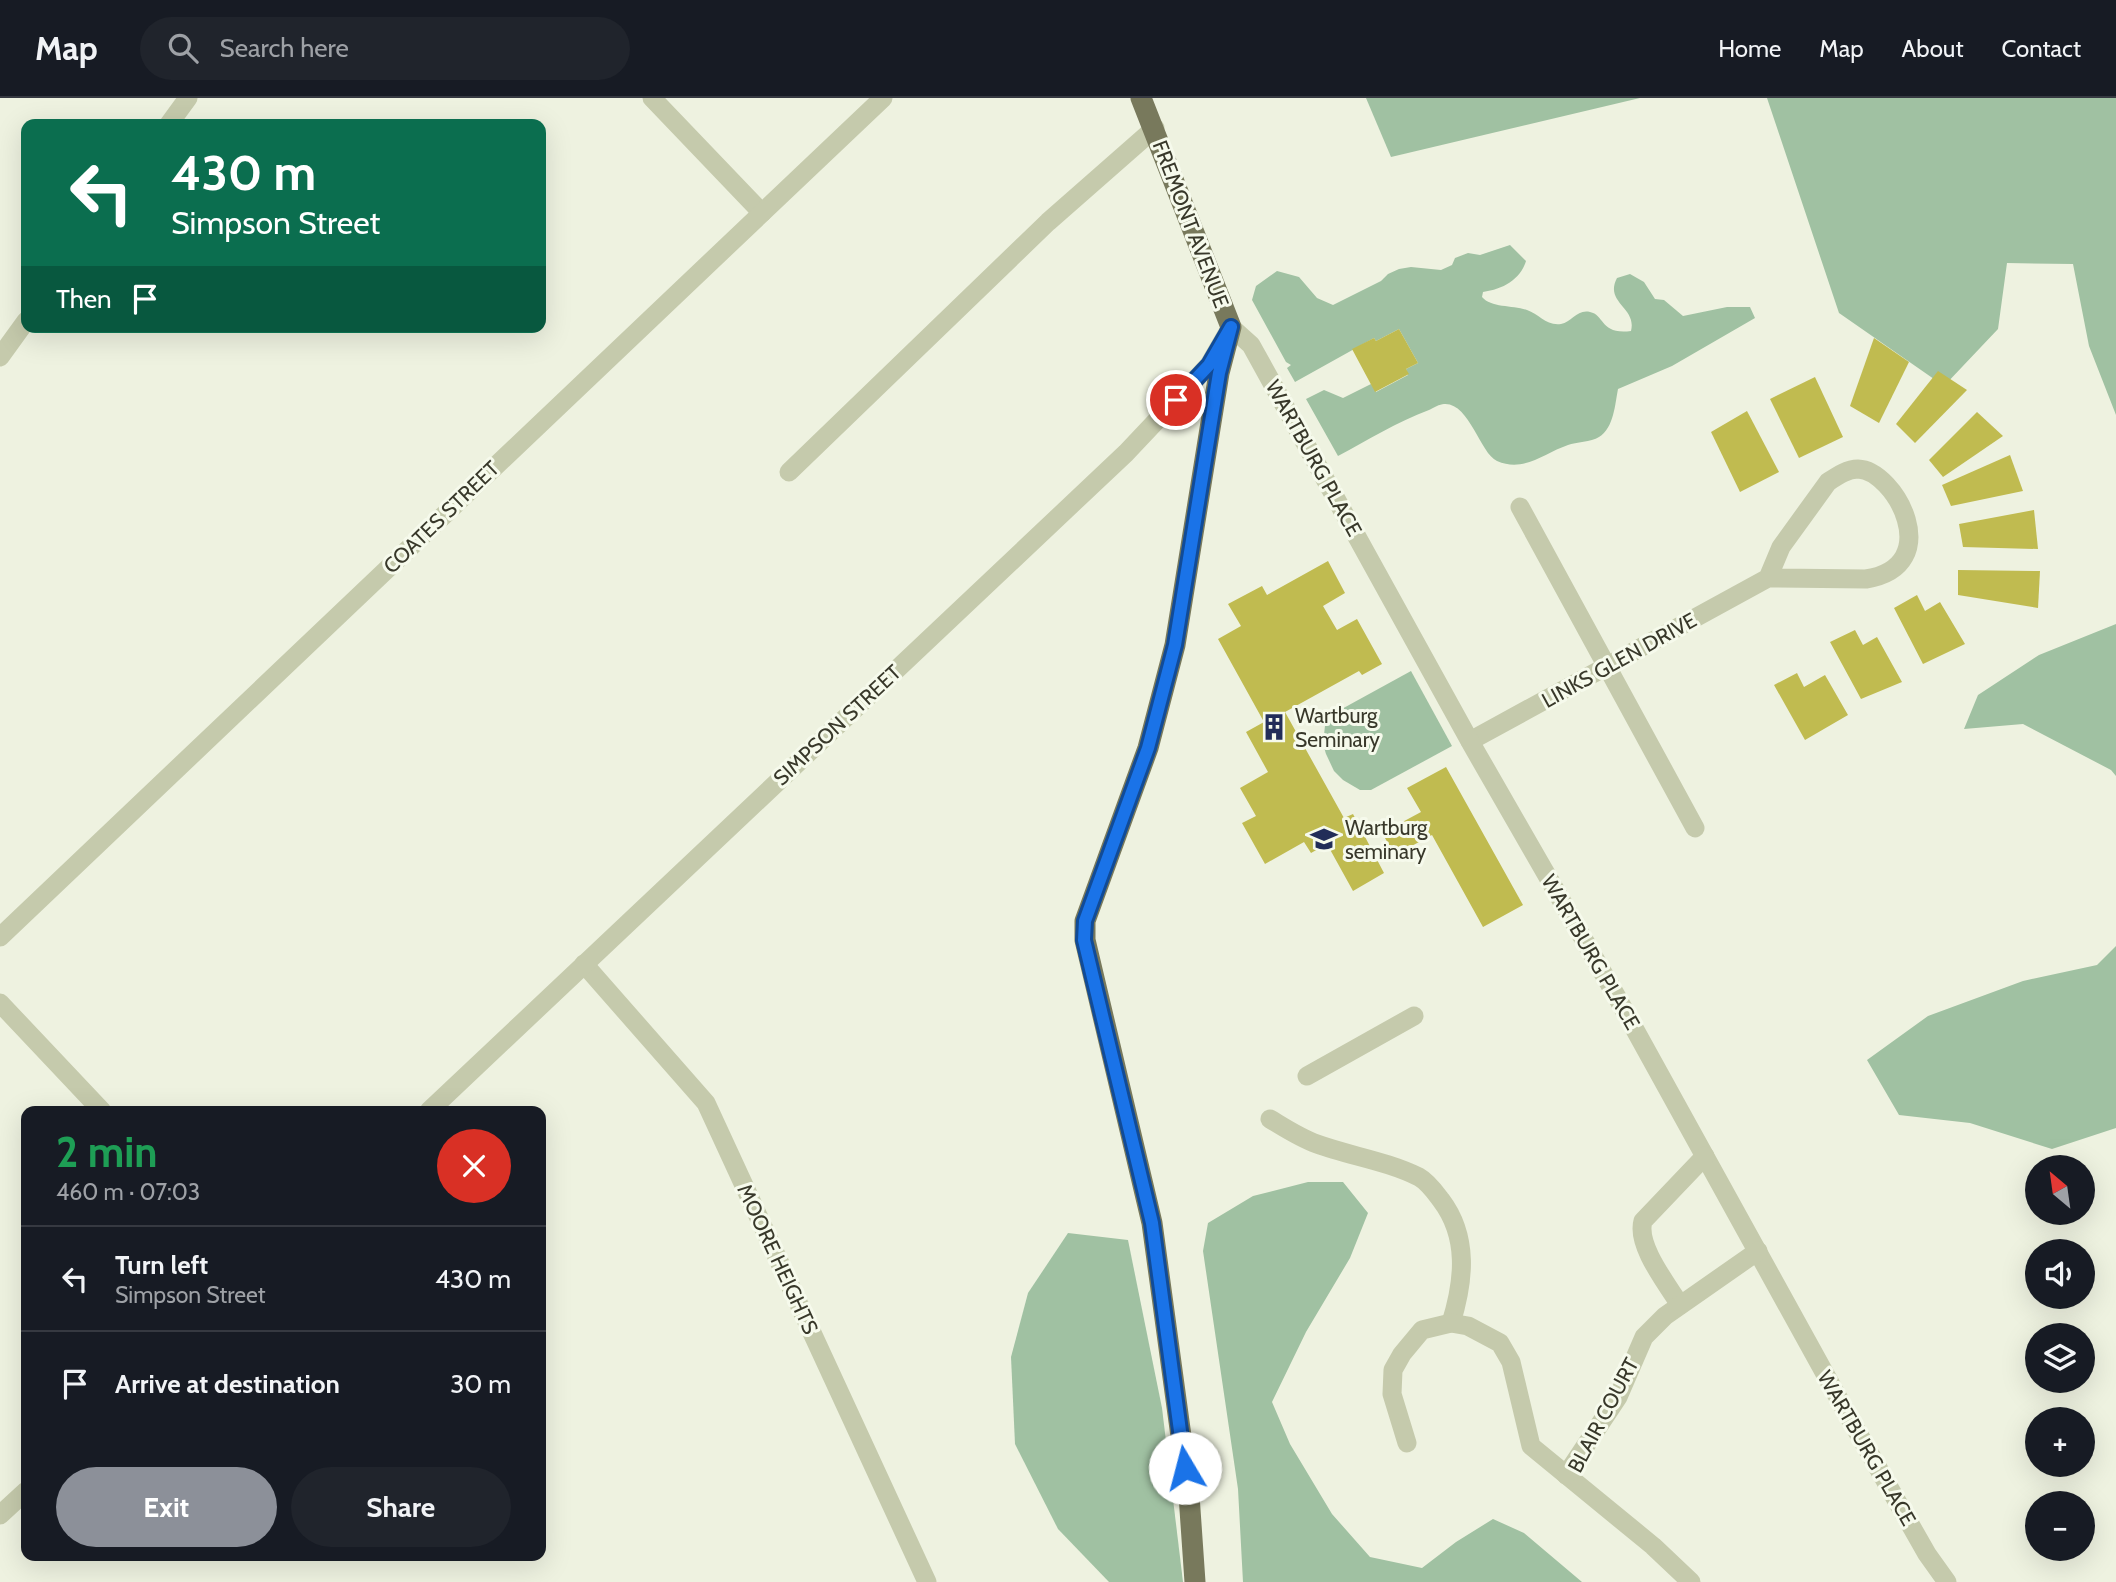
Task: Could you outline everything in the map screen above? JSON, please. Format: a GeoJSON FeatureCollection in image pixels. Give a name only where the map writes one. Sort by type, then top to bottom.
{"type":"FeatureCollection","features":[{"type":"Feature","properties":{"kind":"main road","name":"FREMONT AVENUE"},"geometry":{"type":"LineString","coordinates":[[1141,98],[1231,327],[1219,373],[1175,645],[1148,748],[1085,921],[1084,940],[1152,1223],[1189,1495],[1195,1582]]}},
{"type":"Feature","properties":{"kind":"street"},"geometry":{"type":"LineString","coordinates":[[173,119],[188,98]]}},
{"type":"Feature","properties":{"kind":"street"},"geometry":{"type":"LineString","coordinates":[[652,98],[762,213]]}},
{"type":"Feature","properties":{"kind":"street","name":"COATES STREET"},"geometry":{"type":"LineString","coordinates":[[0,937],[883,98]]}},
{"type":"Feature","properties":{"kind":"street"},"geometry":{"type":"LineString","coordinates":[[789,472],[1048,222],[1155,128]]}},
{"type":"Feature","properties":{"kind":"street","name":"WARTBURG PLACE"},"geometry":{"type":"LineString","coordinates":[[1231,327],[1251,345],[1845,1410],[1927,1554],[1947,1582]]}},
{"type":"Feature","properties":{"kind":"street","name":"SIMPSON STREET"},"geometry":{"type":"LineString","coordinates":[[434,1106],[1126,453],[1209,365],[1231,327]]}},
{"type":"Feature","properties":{"kind":"street"},"geometry":{"type":"LineString","coordinates":[[0,357],[21,328]]}},
{"type":"Feature","properties":{"kind":"street","name":"LINKS GLEN DRIVE"},"geometry":{"type":"LineString","coordinates":[[1470,741],[1768,578],[1866,579],[1895,570],[1908,553],[1909,540],[1908,525],[1897,499],[1880,480],[1866,470],[1856,469],[1838,475],[1828,482],[1781,547],[1768,578]]}},
{"type":"Feature","properties":{"kind":"street"},"geometry":{"type":"LineString","coordinates":[[1520,508],[1695,828]]}},
{"type":"Feature","properties":{"kind":"street","name":"MOORE HEIGHTS"},"geometry":{"type":"LineString","coordinates":[[584,964],[706,1103],[927,1582]]}},
{"type":"Feature","properties":{"kind":"street"},"geometry":{"type":"LineString","coordinates":[[0,1003],[97,1106]]}},
{"type":"Feature","properties":{"kind":"street"},"geometry":{"type":"LineString","coordinates":[[1307,1076],[1414,1016]]}},
{"type":"Feature","properties":{"kind":"street"},"geometry":{"type":"LineString","coordinates":[[1270,1119],[1316,1143],[1422,1178],[1435,1192],[1447,1208],[1462,1248],[1463,1274],[1451,1323]]}},
{"type":"Feature","properties":{"kind":"street"},"geometry":{"type":"LineString","coordinates":[[1680,1305],[1642,1241],[1640,1229],[1643,1221],[1704,1156]]}},
{"type":"Feature","properties":{"kind":"street","name":"BLAIR COURT"},"geometry":{"type":"LineString","coordinates":[[1691,1582],[1653,1546],[1566,1475],[1618,1397],[1644,1337],[1680,1305],[1758,1251]]}},
{"type":"Feature","properties":{"kind":"street"},"geometry":{"type":"LineString","coordinates":[[1407,1443],[1392,1394],[1394,1370],[1402,1354],[1422,1330],[1451,1323],[1468,1326],[1500,1343],[1511,1362],[1531,1446],[1566,1475]]}},
{"type":"Feature","properties":{"kind":"street"},"geometry":{"type":"LineString","coordinates":[[0,1515],[21,1496]]}},
{"type":"Feature","properties":{"kind":"green space"},"geometry":{"type":"Polygon","coordinates":[[[1366,98],[1640,98],[1391,157],[1366,98]]]}},
{"type":"Feature","properties":{"kind":"green space"},"geometry":{"type":"Polygon","coordinates":[[[1767,98],[2116,98],[2116,415],[2089,346],[2073,264],[2007,263],[1998,329],[1944,386],[1839,313],[1767,98]]]}},
{"type":"Feature","properties":{"kind":"green space"},"geometry":{"type":"Polygon","coordinates":[[[1510,245],[1526,261],[1523,268],[1510,282],[1483,292],[1482,297],[1497,305],[1527,310],[1547,322],[1561,324],[1582,312],[1590,312],[1608,328],[1631,331],[1630,316],[1617,299],[1614,286],[1617,278],[1630,274],[1644,282],[1655,299],[1664,300],[1683,316],[1727,307],[1750,307],[1755,318],[1672,366],[1618,389],[1611,422],[1599,437],[1568,445],[1525,463],[1516,465],[1497,461],[1460,411],[1444,404],[1394,426],[1338,456],[1306,399],[1324,390],[1343,398],[1371,384],[1376,392],[1408,375],[1406,369],[1418,363],[1399,329],[1376,341],[1374,338],[1295,382],[1287,368],[1291,365],[1286,362],[1252,300],[1256,286],[1277,271],[1299,277],[1317,298],[1333,305],[1399,269],[1411,267],[1441,270],[1452,265],[1455,258],[1468,253],[1480,255],[1510,245]]]}},
{"type":"Feature","properties":{"kind":"green space"},"geometry":{"type":"Polygon","coordinates":[[[2116,624],[2116,776],[2111,770],[2023,724],[1964,729],[1978,695],[2039,655],[2116,624]]]}},
{"type":"Feature","properties":{"kind":"green space"},"geometry":{"type":"Polygon","coordinates":[[[1411,671],[1452,746],[1371,790],[1360,790],[1334,771],[1326,754],[1323,744],[1329,716],[1411,671]]]}},
{"type":"Feature","properties":{"kind":"green space"},"geometry":{"type":"Polygon","coordinates":[[[2116,946],[2116,1128],[2052,1149],[1970,1123],[1899,1115],[1867,1060],[1928,1016],[2023,981],[2097,965],[2116,946]]]}},
{"type":"Feature","properties":{"kind":"green space"},"geometry":{"type":"Polygon","coordinates":[[[1308,1182],[1343,1182],[1368,1213],[1350,1258],[1306,1332],[1272,1402],[1290,1444],[1332,1514],[1370,1557],[1422,1568],[1493,1519],[1524,1533],[1582,1582],[1243,1582],[1238,1489],[1203,1251],[1208,1223],[1253,1196],[1308,1182]]]}},
{"type":"Feature","properties":{"kind":"green space"},"geometry":{"type":"Polygon","coordinates":[[[1068,1233],[1128,1240],[1162,1408],[1183,1582],[1109,1582],[1058,1529],[1015,1444],[1011,1357],[1028,1293],[1068,1233]]]}},
{"type":"Feature","properties":{"kind":"building"},"geometry":{"type":"Polygon","coordinates":[[[1399,329],[1418,363],[1406,369],[1409,374],[1375,392],[1352,349],[1399,329]]]}},
{"type":"Feature","properties":{"kind":"building"},"geometry":{"type":"Polygon","coordinates":[[[1874,338],[1909,362],[1879,423],[1850,406],[1874,338]]]}},
{"type":"Feature","properties":{"kind":"building"},"geometry":{"type":"Polygon","coordinates":[[[1938,371],[1967,390],[1915,443],[1896,424],[1938,371]]]}},
{"type":"Feature","properties":{"kind":"building"},"geometry":{"type":"Polygon","coordinates":[[[1815,377],[1843,437],[1799,458],[1770,399],[1815,377]]]}},
{"type":"Feature","properties":{"kind":"building"},"geometry":{"type":"Polygon","coordinates":[[[1747,411],[1779,472],[1740,492],[1711,432],[1747,411]]]}},
{"type":"Feature","properties":{"kind":"building"},"geometry":{"type":"Polygon","coordinates":[[[1977,412],[2003,436],[1943,477],[1929,460],[1977,412]]]}},
{"type":"Feature","properties":{"kind":"building"},"geometry":{"type":"Polygon","coordinates":[[[2010,455],[2023,491],[1951,506],[1942,485],[2010,455]]]}},
{"type":"Feature","properties":{"kind":"building"},"geometry":{"type":"Polygon","coordinates":[[[2034,510],[2038,549],[1963,547],[1959,524],[2034,510]]]}},
{"type":"Feature","properties":{"kind":"building","name":"Wartburg Seminary"},"geometry":{"type":"Polygon","coordinates":[[[1328,561],[1345,593],[1323,606],[1337,630],[1357,619],[1382,664],[1362,675],[1359,671],[1285,712],[1344,818],[1353,814],[1384,873],[1353,891],[1327,844],[1311,853],[1304,842],[1265,864],[1242,823],[1256,816],[1240,788],[1268,772],[1246,732],[1264,722],[1218,639],[1241,626],[1228,604],[1262,586],[1267,595],[1328,561]]]}},
{"type":"Feature","properties":{"kind":"building"},"geometry":{"type":"Polygon","coordinates":[[[1958,570],[2040,571],[2038,608],[1958,595],[1958,570]]]}},
{"type":"Feature","properties":{"kind":"building"},"geometry":{"type":"Polygon","coordinates":[[[1917,595],[1925,611],[1940,602],[1965,644],[1923,664],[1894,608],[1917,595]]]}},
{"type":"Feature","properties":{"kind":"building"},"geometry":{"type":"Polygon","coordinates":[[[1855,630],[1863,645],[1877,637],[1902,682],[1861,699],[1830,642],[1855,630]]]}},
{"type":"Feature","properties":{"kind":"building"},"geometry":{"type":"Polygon","coordinates":[[[1797,673],[1804,687],[1825,675],[1848,715],[1805,740],[1774,685],[1797,673]]]}},
{"type":"Feature","properties":{"kind":"building"},"geometry":{"type":"Polygon","coordinates":[[[1446,767],[1523,905],[1483,927],[1432,835],[1395,855],[1382,833],[1421,812],[1407,788],[1446,767]]]}},
{"type":"Feature","properties":{"kind":"place","name":"Wartburg Seminary"},"geometry":{"type":"Point","coordinates":[1274,727]}},
{"type":"Feature","properties":{"kind":"place","name":"Wartburg seminary"},"geometry":{"type":"Point","coordinates":[1324,839]}},
{"type":"Feature","properties":{"kind":"route"},"geometry":{"type":"LineString","coordinates":[[1176,400],[1209,365],[1231,327],[1219,373],[1175,645],[1148,748],[1085,921],[1084,940],[1152,1223],[1185,1468]]}}]}
